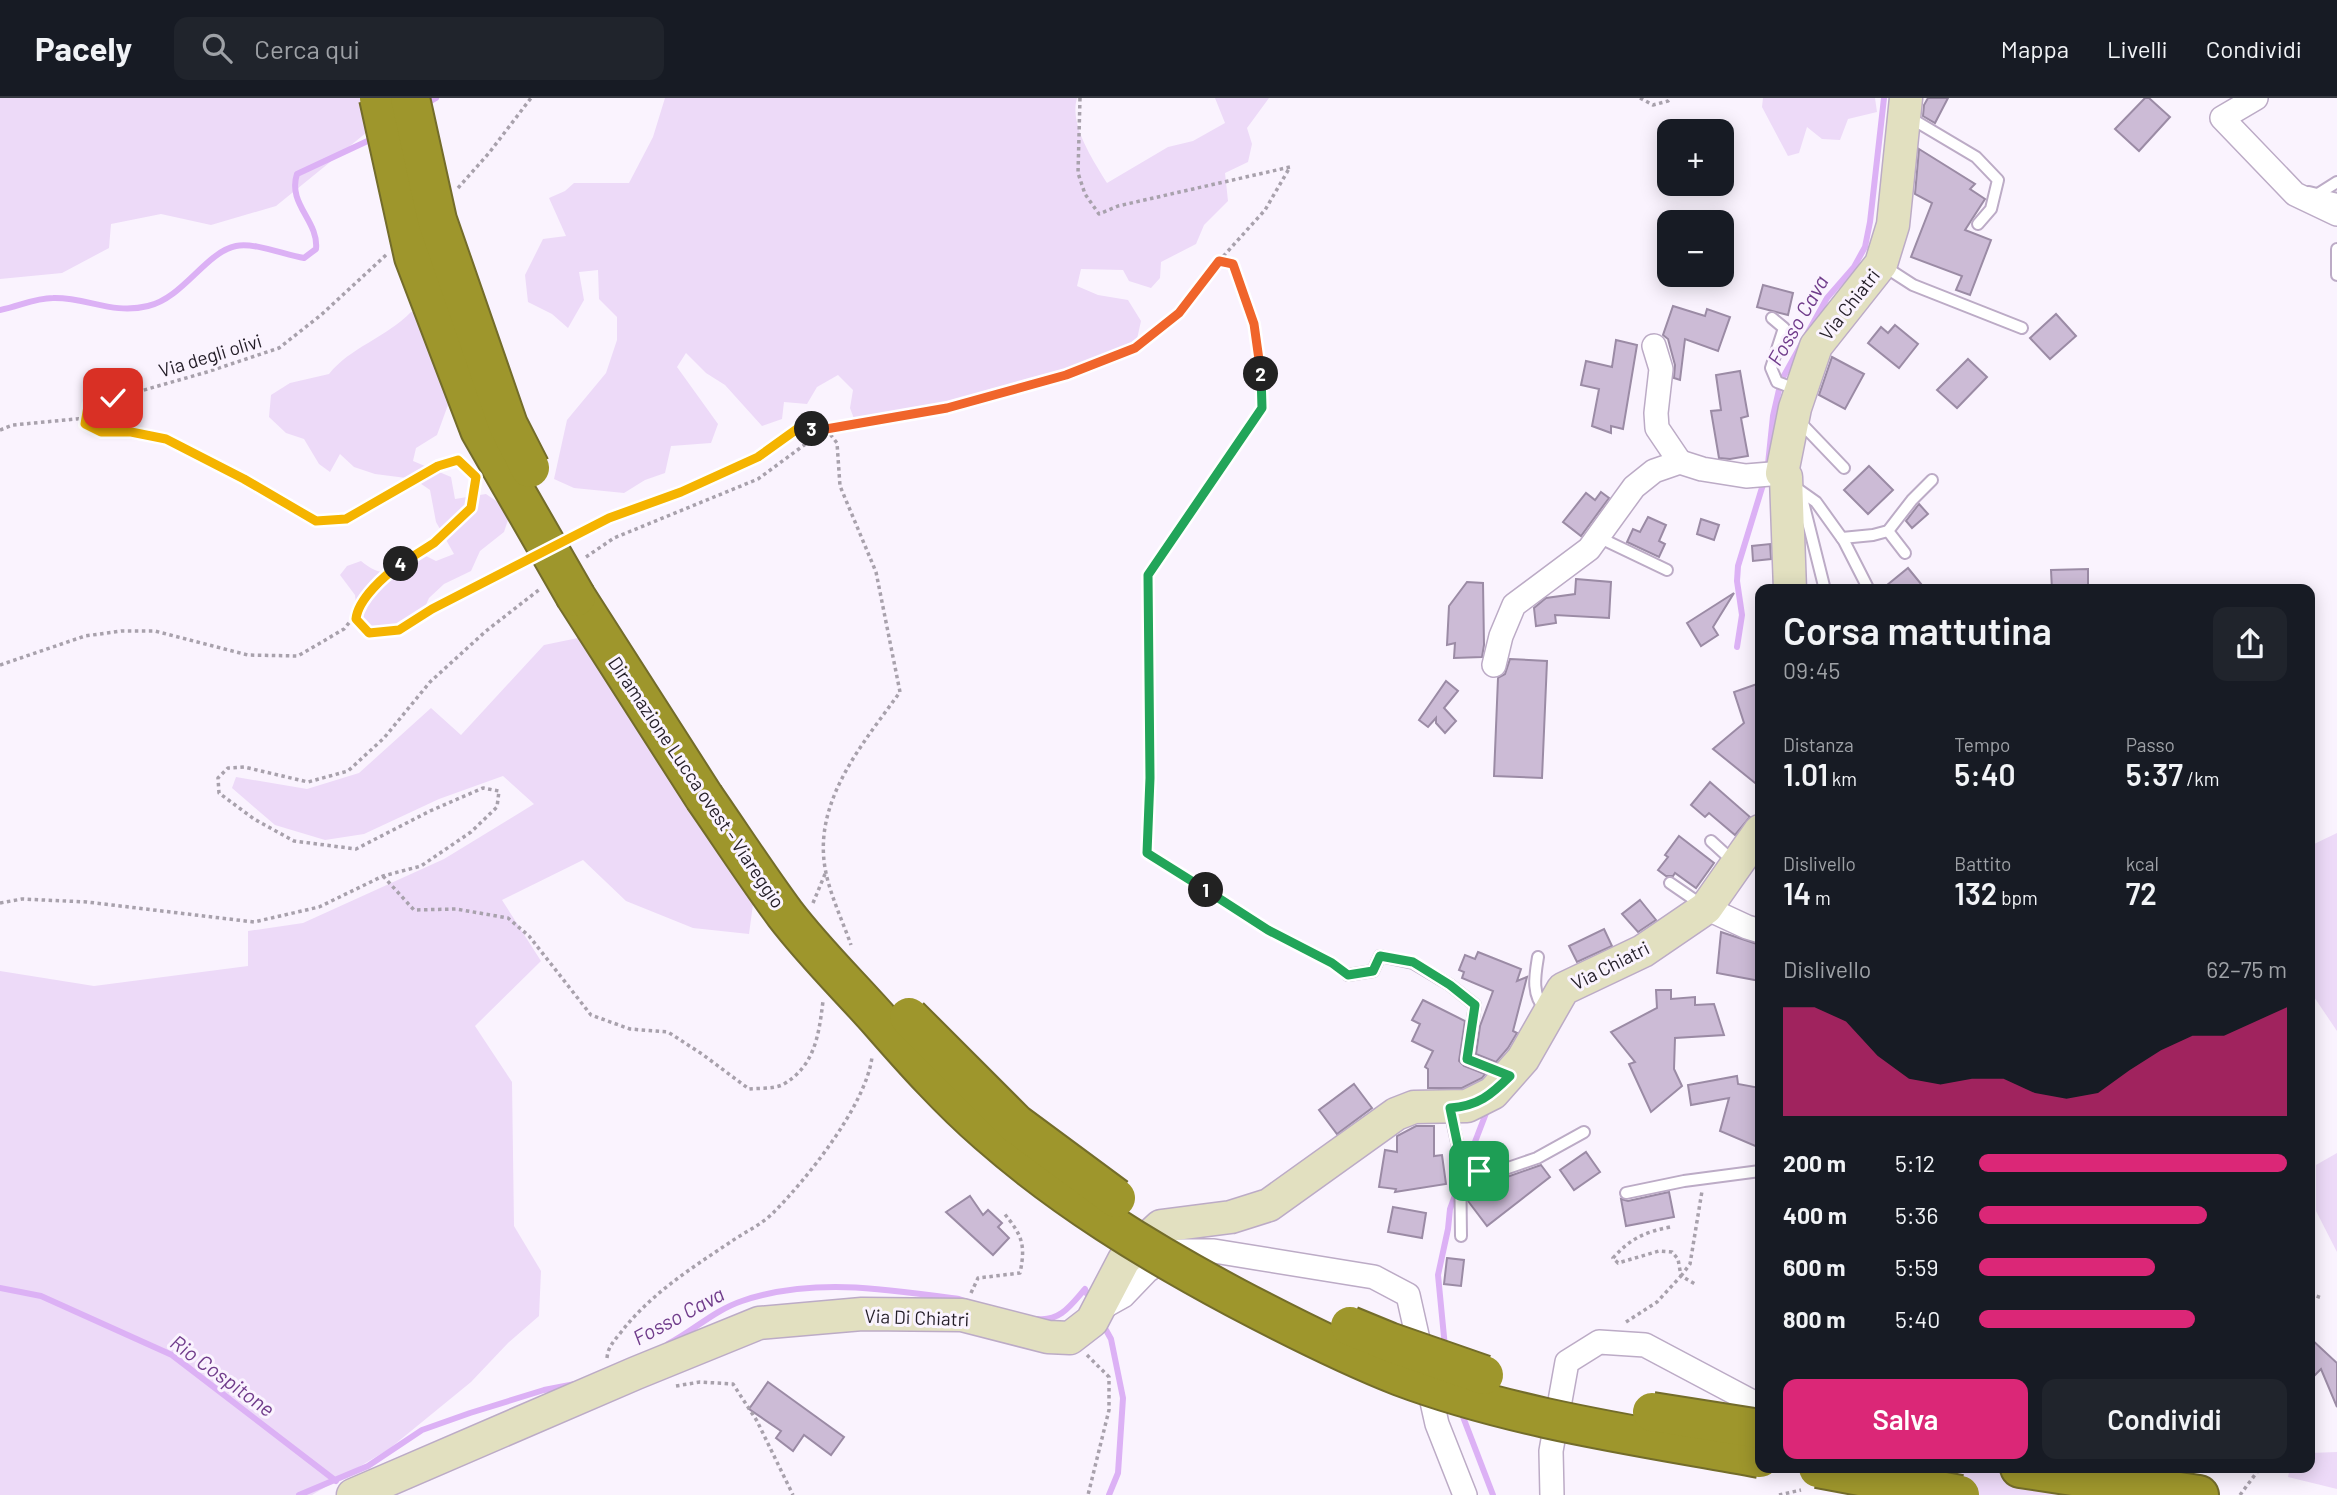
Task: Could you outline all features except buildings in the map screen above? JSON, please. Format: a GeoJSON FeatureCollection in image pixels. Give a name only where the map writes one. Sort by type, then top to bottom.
{"type":"FeatureCollection","features":[{"type":"Feature","properties":{"kind":"highway","name":"Diramazione Lucca ovest - Viareggio"},"geometry":{"type":"LineString","coordinates":[[379,98],[414,257],[480,430],[574,583],[714,791],[787,916],[930,1078],[985,1131],[1039,1177],[1190,1273],[1321,1342],[1401,1376],[1479,1401],[1575,1424],[1755,1457]]}},
{"type":"Feature","properties":{"kind":"highway","name":"Diramazione Lucca ovest - Viareggio"},"geometry":{"type":"LineString","coordinates":[[410,98],[437,220],[508,425],[574,583]]}},
{"type":"Feature","properties":{"kind":"highway","name":"Diramazione Lucca ovest - Viareggio"},"geometry":{"type":"LineString","coordinates":[[714,791],[848,948],[971,1081],[1016,1124],[1176,1237],[1314,1311],[1464,1369],[1590,1401],[1755,1428]]}},
{"type":"Feature","properties":{"kind":"highway"},"geometry":{"type":"LineString","coordinates":[[1844,1473],[1960,1495]]}},
{"type":"Feature","properties":{"kind":"highway"},"geometry":{"type":"LineString","coordinates":[[2053,1473],[2199,1495]]}},
{"type":"Feature","properties":{"kind":"street"},"geometry":{"type":"LineString","coordinates":[[2256,98],[2222,118],[2307,194],[2337,214]]}},
{"type":"Feature","properties":{"kind":"street","name":"Via Chiatri"},"geometry":{"type":"LineString","coordinates":[[1790,584],[1784,477],[1791,394],[1816,346],[1881,264],[1893,225],[1905,106]]}},
{"type":"Feature","properties":{"kind":"street"},"geometry":{"type":"LineString","coordinates":[[1654,346],[1661,369],[1657,428],[1680,462]]}},
{"type":"Feature","properties":{"kind":"street"},"geometry":{"type":"LineString","coordinates":[[1494,665],[1501,636],[1514,605],[1589,549],[1634,487],[1654,471],[1680,462],[1702,469],[1746,476],[1784,477]]}},
{"type":"Feature","properties":{"kind":"street","name":"Via Chiatri"},"geometry":{"type":"LineString","coordinates":[[1459,1107],[1493,1093],[1510,1076],[1523,1059],[1563,989],[1643,951],[1706,908],[1755,838]]}},
{"type":"Feature","properties":{"kind":"street"},"geometry":{"type":"LineString","coordinates":[[1706,908],[1755,929]]}},
{"type":"Feature","properties":{"kind":"street"},"geometry":{"type":"LineString","coordinates":[[1070,1338],[1092,1321],[1124,1260],[1161,1226],[1231,1217],[1269,1205],[1396,1114],[1414,1107],[1459,1107]]}},
{"type":"Feature","properties":{"kind":"street"},"geometry":{"type":"LineString","coordinates":[[1098,1310],[1123,1296],[1147,1270],[1177,1251],[1214,1251],[1374,1277],[1408,1295],[1437,1424],[1465,1495]]}},
{"type":"Feature","properties":{"kind":"street","name":"Via Di Chiatri"},"geometry":{"type":"LineString","coordinates":[[353,1495],[636,1373],[760,1323],[862,1314],[962,1315],[1048,1337],[1070,1338]]}},
{"type":"Feature","properties":{"kind":"street"},"geometry":{"type":"LineString","coordinates":[[1552,1495],[1551,1451],[1567,1362],[1599,1342],[1645,1345],[1755,1403]]}},
{"type":"Feature","properties":{"kind":"lane"},"geometry":{"type":"LineString","coordinates":[[1905,106],[1976,157],[1998,180],[1991,209],[1978,224]]}},
{"type":"Feature","properties":{"kind":"lane"},"geometry":{"type":"LineString","coordinates":[[2307,194],[2337,182]]}},
{"type":"Feature","properties":{"kind":"lane"},"geometry":{"type":"LineString","coordinates":[[2307,194],[2337,199]]}},
{"type":"Feature","properties":{"kind":"lane"},"geometry":{"type":"LineString","coordinates":[[2337,249],[2337,275]]}},
{"type":"Feature","properties":{"kind":"lane"},"geometry":{"type":"LineString","coordinates":[[1881,264],[1913,285],[2022,328]]}},
{"type":"Feature","properties":{"kind":"lane"},"geometry":{"type":"LineString","coordinates":[[1772,318],[1784,328],[1771,368],[1844,468]]}},
{"type":"Feature","properties":{"kind":"lane"},"geometry":{"type":"LineString","coordinates":[[1784,477],[1816,502],[1842,538],[1866,584]]}},
{"type":"Feature","properties":{"kind":"lane"},"geometry":{"type":"LineString","coordinates":[[1784,477],[1803,502],[1824,584]]}},
{"type":"Feature","properties":{"kind":"lane"},"geometry":{"type":"LineString","coordinates":[[1842,538],[1888,531],[1932,480]]}},
{"type":"Feature","properties":{"kind":"lane"},"geometry":{"type":"LineString","coordinates":[[1888,531],[1905,553]]}},
{"type":"Feature","properties":{"kind":"lane"},"geometry":{"type":"LineString","coordinates":[[1598,537],[1667,570]]}},
{"type":"Feature","properties":{"kind":"lane"},"geometry":{"type":"LineString","coordinates":[[1712,841],[1737,865]]}},
{"type":"Feature","properties":{"kind":"lane"},"geometry":{"type":"LineString","coordinates":[[1670,883],[1706,908]]}},
{"type":"Feature","properties":{"kind":"lane"},"geometry":{"type":"LineString","coordinates":[[1348,975],[1373,971],[1380,956],[1413,962],[1450,985],[1475,1005],[1467,1059],[1510,1076]]}},
{"type":"Feature","properties":{"kind":"lane"},"geometry":{"type":"LineString","coordinates":[[1538,957],[1534,980],[1541,1005],[1549,1013]]}},
{"type":"Feature","properties":{"kind":"lane"},"geometry":{"type":"LineString","coordinates":[[1459,1107],[1461,1236]]}},
{"type":"Feature","properties":{"kind":"lane"},"geometry":{"type":"LineString","coordinates":[[1462,1181],[1479,1171],[1505,1168],[1537,1158],[1584,1132]]}},
{"type":"Feature","properties":{"kind":"lane"},"geometry":{"type":"LineString","coordinates":[[1626,1193],[1684,1181],[1755,1172]]}},
{"type":"Feature","properties":{"kind":"path"},"geometry":{"type":"LineString","coordinates":[[453,194],[531,98]]}},
{"type":"Feature","properties":{"kind":"path"},"geometry":{"type":"LineString","coordinates":[[573,537],[609,518],[681,492],[758,457],[797,429],[826,429],[947,408],[1066,375],[1135,348],[1179,313],[1219,261],[1265,210],[1290,167],[1118,206],[1099,214],[1085,194],[1078,173],[1080,98]]}},
{"type":"Feature","properties":{"kind":"path"},"geometry":{"type":"LineString","coordinates":[[1640,98],[1654,105],[1671,98]]}},
{"type":"Feature","properties":{"kind":"path","name":"Via degli olivi"},"geometry":{"type":"LineString","coordinates":[[86,418],[88,406],[279,348],[321,315],[390,252]]}},
{"type":"Feature","properties":{"kind":"path"},"geometry":{"type":"LineString","coordinates":[[1219,261],[1233,264],[1254,324],[1261,370],[1262,408],[1148,575],[1150,778],[1147,853],[1268,930],[1332,963],[1348,975]]}},
{"type":"Feature","properties":{"kind":"path"},"geometry":{"type":"LineString","coordinates":[[0,430],[13,425],[86,418],[85,424],[101,432],[131,432],[166,439],[244,479],[316,521],[346,519],[438,466],[458,460],[476,477],[471,508],[434,543],[393,569],[373,588],[344,629],[298,656],[248,655],[155,631],[121,631],[85,636],[0,665]]}},
{"type":"Feature","properties":{"kind":"path"},"geometry":{"type":"LineString","coordinates":[[0,903],[22,899],[87,902],[254,922],[320,907],[383,876],[421,866],[471,832],[497,807],[499,791],[484,788],[430,811],[356,849],[294,841],[254,819],[219,793],[218,778],[228,768],[244,766],[308,782],[348,771],[384,738],[430,682],[505,616],[574,583],[614,538],[758,479],[826,429]]}},
{"type":"Feature","properties":{"kind":"path"},"geometry":{"type":"LineString","coordinates":[[356,614],[356,619],[369,633],[399,630],[432,609],[524,562]]}},
{"type":"Feature","properties":{"kind":"path"},"geometry":{"type":"LineString","coordinates":[[813,905],[826,873]]}},
{"type":"Feature","properties":{"kind":"path"},"geometry":{"type":"LineString","coordinates":[[383,876],[414,910],[456,909],[508,918],[529,936],[591,1015],[629,1029],[668,1032],[749,1089],[780,1086],[809,1062],[819,1034],[824,990]]}},
{"type":"Feature","properties":{"kind":"path"},"geometry":{"type":"LineString","coordinates":[[1622,1325],[1657,1302],[1690,1264],[1700,1197],[1707,1179]]}},
{"type":"Feature","properties":{"kind":"path"},"geometry":{"type":"LineString","coordinates":[[971,1293],[978,1278],[1020,1273],[1024,1256],[1021,1233],[1003,1212]]}},
{"type":"Feature","properties":{"kind":"path"},"geometry":{"type":"LineString","coordinates":[[1670,1227],[1646,1232],[1625,1246],[1614,1258],[1618,1263],[1659,1251],[1672,1252],[1678,1259],[1681,1276]]}},
{"type":"Feature","properties":{"kind":"path"},"geometry":{"type":"LineString","coordinates":[[1681,1276],[1695,1284]]}},
{"type":"Feature","properties":{"kind":"path"},"geometry":{"type":"LineString","coordinates":[[2315,1296],[2322,1298]]}},
{"type":"Feature","properties":{"kind":"path"},"geometry":{"type":"LineString","coordinates":[[1070,1338],[1109,1377],[1109,1410],[1088,1495]]}},
{"type":"Feature","properties":{"kind":"path"},"geometry":{"type":"LineString","coordinates":[[636,1373],[652,1390],[700,1382],[733,1384],[757,1421],[793,1495]]}},
{"type":"Feature","properties":{"kind":"path"},"geometry":{"type":"LineString","coordinates":[[2241,1495],[2256,1473]]}},
{"type":"Feature","properties":{"kind":"shaded area"},"geometry":{"type":"Polygon","coordinates":[[[0,98],[409,98],[276,206],[211,225],[161,214],[111,224],[109,248],[62,273],[0,279],[0,98]]]}},
{"type":"Feature","properties":{"kind":"shaded area"},"geometry":{"type":"Polygon","coordinates":[[[665,98],[1077,98],[1075,108],[1079,131],[1107,183],[1168,147],[1193,141],[1225,123],[1215,98],[1269,98],[1247,128],[1252,144],[1248,162],[1225,173],[1228,201],[1204,225],[1196,244],[1161,262],[1160,278],[1151,288],[1129,281],[1123,270],[1081,269],[1077,286],[1098,295],[1128,300],[1141,321],[1135,348],[1066,375],[947,409],[856,424],[850,408],[853,390],[838,375],[817,387],[807,404],[784,402],[782,419],[762,426],[725,385],[706,373],[686,353],[677,367],[718,424],[711,443],[671,446],[665,473],[645,480],[624,493],[574,488],[554,479],[567,420],[606,373],[617,340],[617,317],[599,299],[598,270],[579,272],[584,300],[568,328],[552,314],[528,302],[525,275],[543,239],[566,236],[549,198],[565,191],[574,183],[629,183],[653,137],[665,98]]]}},
{"type":"Feature","properties":{"kind":"shaded area"},"geometry":{"type":"Polygon","coordinates":[[[1763,98],[1875,98],[1877,112],[1848,119],[1840,140],[1822,139],[1807,127],[1799,153],[1788,156],[1762,107],[1763,98]]]}},
{"type":"Feature","properties":{"kind":"shaded area"},"geometry":{"type":"Polygon","coordinates":[[[411,312],[429,315],[451,378],[448,405],[437,435],[416,448],[413,461],[451,477],[455,499],[486,494],[511,511],[504,532],[480,551],[471,571],[444,584],[429,598],[422,614],[397,627],[371,630],[358,619],[355,595],[340,575],[347,566],[361,561],[385,572],[398,569],[420,553],[436,561],[454,554],[436,522],[430,490],[414,479],[375,474],[354,467],[340,454],[330,472],[319,464],[304,439],[286,433],[269,417],[271,395],[290,383],[329,374],[347,357],[391,329],[411,312]]]}},
{"type":"Feature","properties":{"kind":"shaded area"},"geometry":{"type":"Polygon","coordinates":[[[578,638],[756,882],[749,934],[693,928],[626,901],[583,860],[502,900],[541,961],[475,1026],[512,1082],[514,1226],[541,1271],[539,1316],[508,1343],[471,1382],[389,1449],[312,1495],[0,1495],[0,971],[94,986],[248,966],[248,931],[303,923],[444,859],[534,804],[503,776],[439,799],[364,834],[325,840],[275,825],[232,788],[236,777],[307,789],[359,773],[431,708],[461,735],[544,645],[578,638]]]}},
{"type":"Feature","properties":{"kind":"shaded area"},"geometry":{"type":"Polygon","coordinates":[[[2337,833],[2337,1031],[2315,998],[2315,844],[2337,833]]]}},
{"type":"Feature","properties":{"kind":"shaded area"},"geometry":{"type":"Polygon","coordinates":[[[2337,1153],[2337,1252],[2316,1211],[2316,1165],[2337,1153]]]}},
{"type":"Feature","properties":{"kind":"shaded area"},"geometry":{"type":"Polygon","coordinates":[[[2337,1452],[2337,1489],[2288,1477],[2289,1473],[2315,1473],[2315,1453],[2337,1452]]]}},
{"type":"Feature","properties":{"kind":"shaded area"},"geometry":{"type":"Polygon","coordinates":[[[1913,1473],[2115,1473],[2109,1495],[1913,1495],[1913,1473]]]}},
{"type":"Feature","properties":{"kind":"waterway"},"geometry":{"type":"LineString","coordinates":[[424,105],[436,98]]}},
{"type":"Feature","properties":{"kind":"waterway","name":"Fosso Cava"},"geometry":{"type":"LineString","coordinates":[[1768,464],[1773,416],[1781,381],[1827,298],[1854,267],[1865,247],[1884,98]]}},
{"type":"Feature","properties":{"kind":"waterway"},"geometry":{"type":"LineString","coordinates":[[0,310],[39,299],[53,298],[111,307],[148,306],[172,294],[215,257],[236,246],[260,247],[304,258],[316,249],[316,239],[296,194],[297,174],[374,138]]}},
{"type":"Feature","properties":{"kind":"waterway","name":"Fosso Cava"},"geometry":{"type":"LineString","coordinates":[[1737,647],[1742,615],[1737,581],[1738,566],[1765,478]]}},
{"type":"Feature","properties":{"kind":"waterway"},"geometry":{"type":"LineString","coordinates":[[1463,1173],[1488,1108]]}},
{"type":"Feature","properties":{"kind":"waterway"},"geometry":{"type":"LineString","coordinates":[[1445,1347],[1438,1275],[1450,1209],[1457,1190]]}},
{"type":"Feature","properties":{"kind":"waterway","name":"Rio Cospitone"},"geometry":{"type":"LineString","coordinates":[[0,1288],[41,1296],[172,1355],[336,1481]]}},
{"type":"Feature","properties":{"kind":"waterway","name":"Fosso Cava"},"geometry":{"type":"LineString","coordinates":[[668,1344],[732,1305],[795,1289],[878,1289],[968,1302]]}},
{"type":"Feature","properties":{"kind":"waterway","name":"Fosso Cava"},"geometry":{"type":"LineString","coordinates":[[1037,1319],[1059,1315],[1085,1289],[1087,1294]]}},
{"type":"Feature","properties":{"kind":"waterway"},"geometry":{"type":"LineString","coordinates":[[1106,1330],[1111,1339],[1123,1398],[1118,1473],[1109,1495]]}},
{"type":"Feature","properties":{"kind":"waterway","name":"Fosso Cava"},"geometry":{"type":"LineString","coordinates":[[299,1495],[368,1466],[422,1430],[544,1390],[575,1384]]}},
{"type":"Feature","properties":{"kind":"waterway"},"geometry":{"type":"LineString","coordinates":[[1460,1409],[1493,1495]]}},
{"type":"Feature","properties":{"kind":"route"},"geometry":{"type":"LineString","coordinates":[[113,398],[88,406],[85,424],[101,432],[131,432],[166,439],[244,479],[316,521],[346,519],[438,466],[458,460],[476,477],[471,508],[434,543],[393,569],[373,588],[356,614],[356,619],[369,633],[399,630],[460,594],[609,518],[681,492],[758,457],[797,429],[826,429],[947,408],[1066,375],[1135,348],[1179,313],[1219,261],[1233,264],[1254,324],[1261,370],[1262,408],[1148,575],[1150,778],[1147,853],[1268,930],[1332,963],[1348,975],[1373,971],[1380,956],[1413,962],[1450,985],[1475,1005],[1467,1059],[1510,1076],[1493,1093],[1468,1106],[1450,1108],[1460,1156],[1462,1182],[1479,1171]]}}]}
